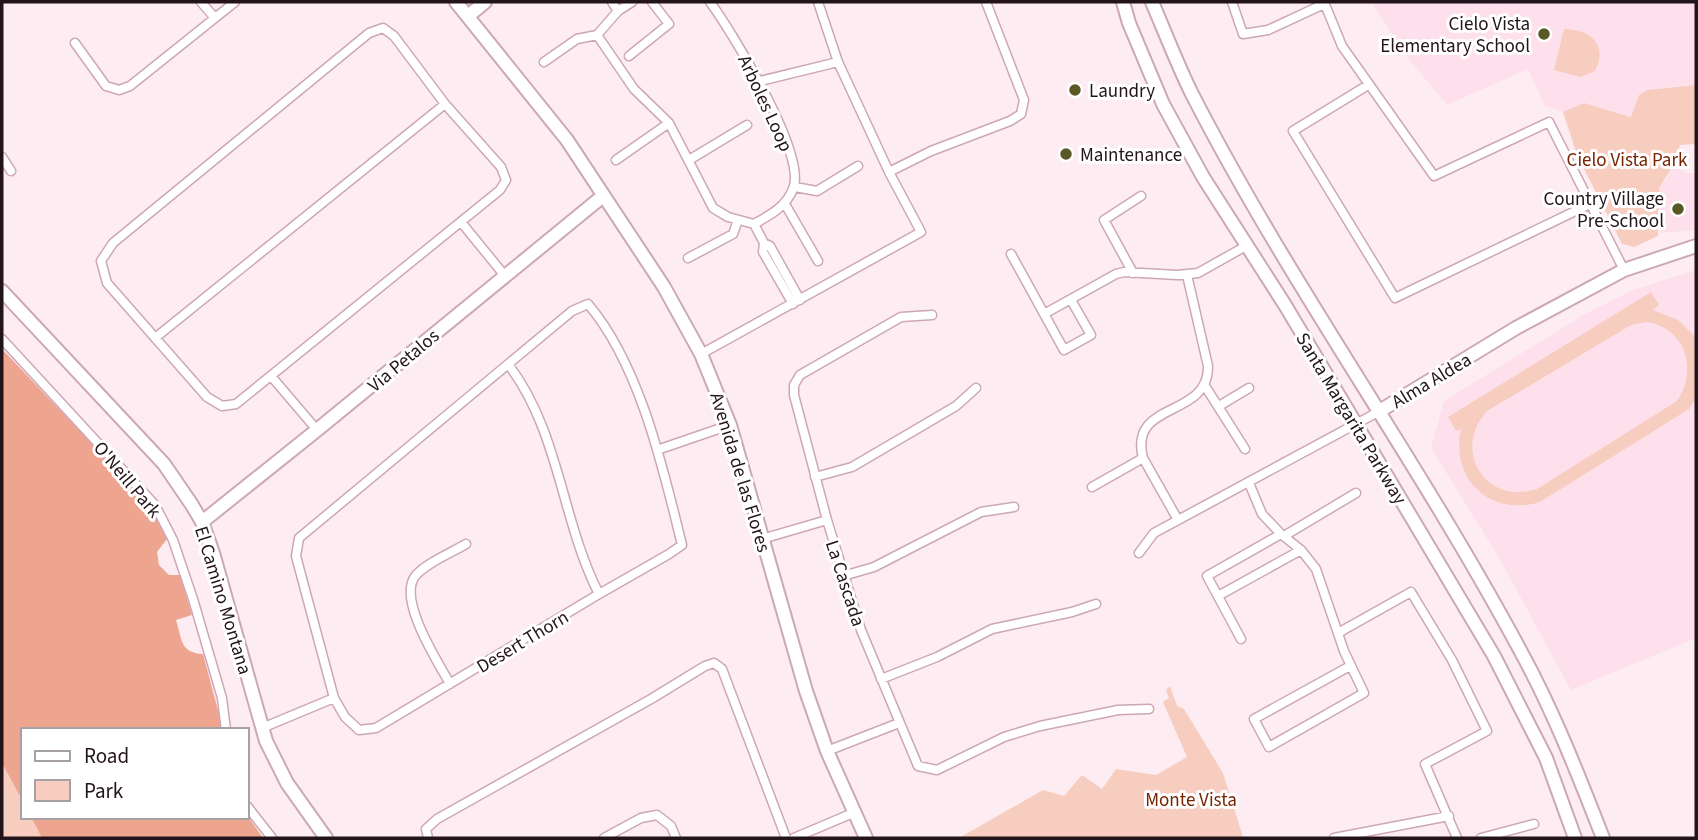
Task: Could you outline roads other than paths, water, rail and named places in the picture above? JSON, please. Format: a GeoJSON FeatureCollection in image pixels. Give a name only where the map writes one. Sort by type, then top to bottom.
{"type":"FeatureCollection","features":[{"type":"Feature","properties":{"kind":"main road","name":"Avenida de las Flores"},"geometry":{"type":"LineString","coordinates":[[456,2],[567,140],[664,287],[701,354],[730,425],[806,691],[827,751],[866,838]]}},
{"type":"Feature","properties":{"kind":"main road"},"geometry":{"type":"LineString","coordinates":[[468,16],[485,2]]}},
{"type":"Feature","properties":{"kind":"main road","name":"Santa Margarita Parkway"},"geometry":{"type":"LineString","coordinates":[[1123,2],[1163,104],[1203,177],[1285,305],[1494,656],[1546,758],[1574,838]]}},
{"type":"Feature","properties":{"kind":"main road","name":"Santa Margarita Parkway"},"geometry":{"type":"LineString","coordinates":[[1152,2],[1191,92],[1230,163],[1439,509],[1520,650],[1560,729],[1603,838]]}},
{"type":"Feature","properties":{"kind":"main road","name":"Via Petalos"},"geometry":{"type":"LineString","coordinates":[[202,522],[603,196]]}},
{"type":"Feature","properties":{"kind":"main road","name":"Alma Aldea"},"geometry":{"type":"LineString","coordinates":[[1378,412],[1516,328],[1624,270],[1696,246]]}},
{"type":"Feature","properties":{"kind":"main road","name":"El Camino Montana"},"geometry":{"type":"LineString","coordinates":[[2,291],[164,464],[184,491],[202,522],[213,553],[262,728],[277,765],[326,838]]}},
{"type":"Feature","properties":{"kind":"street"},"geometry":{"type":"LineString","coordinates":[[201,2],[215,18]]}},
{"type":"Feature","properties":{"kind":"street"},"geometry":{"type":"LineString","coordinates":[[75,43],[106,86],[119,90],[130,86],[235,2]]}},
{"type":"Feature","properties":{"kind":"street"},"geometry":{"type":"LineString","coordinates":[[612,2],[618,12]]}},
{"type":"Feature","properties":{"kind":"street"},"geometry":{"type":"LineString","coordinates":[[544,62],[577,39],[597,35],[618,12],[632,2]]}},
{"type":"Feature","properties":{"kind":"street"},"geometry":{"type":"LineString","coordinates":[[629,56],[669,24],[652,2]]}},
{"type":"Feature","properties":{"kind":"street","name":"Arboles Loop"},"geometry":{"type":"LineString","coordinates":[[710,2],[760,81],[795,164],[795,187]]}},
{"type":"Feature","properties":{"kind":"street"},"geometry":{"type":"LineString","coordinates":[[701,354],[922,232],[889,172],[838,62],[818,2]]}},
{"type":"Feature","properties":{"kind":"street"},"geometry":{"type":"LineString","coordinates":[[889,172],[931,151],[1010,121],[1021,114],[1024,100],[986,2]]}},
{"type":"Feature","properties":{"kind":"street"},"geometry":{"type":"LineString","coordinates":[[1232,2],[1243,34],[1268,30],[1324,3],[1342,46],[1434,176],[1549,122],[1624,270]]}},
{"type":"Feature","properties":{"kind":"street"},"geometry":{"type":"LineString","coordinates":[[383,28],[394,36],[445,104],[501,167],[506,180],[500,190],[236,404],[222,406],[207,397],[107,283],[101,261],[113,243],[369,33],[383,28]]}},
{"type":"Feature","properties":{"kind":"street"},"geometry":{"type":"LineString","coordinates":[[597,35],[634,89],[669,123],[713,208],[754,224],[785,204],[795,187],[817,191],[858,166]]}},
{"type":"Feature","properties":{"kind":"street"},"geometry":{"type":"LineString","coordinates":[[760,81],[838,62]]}},
{"type":"Feature","properties":{"kind":"street"},"geometry":{"type":"LineString","coordinates":[[1368,85],[1293,131],[1395,298],[1592,204]]}},
{"type":"Feature","properties":{"kind":"street"},"geometry":{"type":"LineString","coordinates":[[155,338],[445,104]]}},
{"type":"Feature","properties":{"kind":"street"},"geometry":{"type":"LineString","coordinates":[[616,160],[669,123]]}},
{"type":"Feature","properties":{"kind":"street"},"geometry":{"type":"LineString","coordinates":[[689,160],[747,125]]}},
{"type":"Feature","properties":{"kind":"street"},"geometry":{"type":"LineString","coordinates":[[2,157],[11,171]]}},
{"type":"Feature","properties":{"kind":"street"},"geometry":{"type":"LineString","coordinates":[[1133,273],[1104,220],[1141,196]]}},
{"type":"Feature","properties":{"kind":"street"},"geometry":{"type":"LineString","coordinates":[[785,204],[818,261]]}},
{"type":"Feature","properties":{"kind":"street"},"geometry":{"type":"LineString","coordinates":[[688,258],[733,234],[738,220]]}},
{"type":"Feature","properties":{"kind":"street"},"geometry":{"type":"LineString","coordinates":[[461,222],[505,276]]}},
{"type":"Feature","properties":{"kind":"street"},"geometry":{"type":"LineString","coordinates":[[754,224],[764,243],[763,251],[796,302]]}},
{"type":"Feature","properties":{"kind":"street"},"geometry":{"type":"LineString","coordinates":[[1044,314],[1116,274],[1187,275],[1208,270],[1246,246]]}},
{"type":"Feature","properties":{"kind":"street"},"geometry":{"type":"LineString","coordinates":[[1011,254],[1064,350],[1091,335],[1071,300]]}},
{"type":"Feature","properties":{"kind":"street"},"geometry":{"type":"LineString","coordinates":[[1178,520],[1143,458],[1141,449],[1146,428],[1153,419],[1195,397],[1208,378],[1208,366],[1187,275]]}},
{"type":"Feature","properties":{"kind":"street"},"geometry":{"type":"LineString","coordinates":[[262,728],[334,698],[296,556],[299,538],[572,311],[588,304],[603,321],[634,383],[657,450],[730,425]]}},
{"type":"Feature","properties":{"kind":"street","name":"La Cascada"},"geometry":{"type":"LineString","coordinates":[[932,315],[901,317],[800,375],[794,385],[794,395],[815,477],[843,576],[861,630],[918,766],[937,770],[1004,737],[1040,726],[1118,710],[1149,709]]}},
{"type":"Feature","properties":{"kind":"street","name":"O'Neill Park"},"geometry":{"type":"LineString","coordinates":[[2,338],[155,505],[173,540],[194,599],[222,698],[226,728]]}},
{"type":"Feature","properties":{"kind":"street"},"geometry":{"type":"LineString","coordinates":[[508,364],[522,383],[544,426],[583,559],[599,594]]}},
{"type":"Feature","properties":{"kind":"street"},"geometry":{"type":"LineString","coordinates":[[271,376],[317,430]]}},
{"type":"Feature","properties":{"kind":"street"},"geometry":{"type":"LineString","coordinates":[[1205,386],[1245,449]]}},
{"type":"Feature","properties":{"kind":"street"},"geometry":{"type":"LineString","coordinates":[[815,477],[852,467],[956,406],[976,388]]}},
{"type":"Feature","properties":{"kind":"street"},"geometry":{"type":"LineString","coordinates":[[1219,406],[1249,388]]}},
{"type":"Feature","properties":{"kind":"street","name":"Alma Aldea"},"geometry":{"type":"LineString","coordinates":[[1139,553],[1154,533],[1378,412]]}},
{"type":"Feature","properties":{"kind":"street","name":"Desert Thorn"},"geometry":{"type":"LineString","coordinates":[[334,698],[345,717],[359,730],[376,728],[669,555],[682,545],[657,450]]}},
{"type":"Feature","properties":{"kind":"street"},"geometry":{"type":"LineString","coordinates":[[1092,487],[1143,458]]}},
{"type":"Feature","properties":{"kind":"street"},"geometry":{"type":"LineString","coordinates":[[1249,484],[1262,514],[1310,559],[1322,581],[1350,666],[1364,693],[1269,747],[1254,719],[1350,666]]}},
{"type":"Feature","properties":{"kind":"street"},"geometry":{"type":"LineString","coordinates":[[1241,639],[1207,576],[1356,493]]}},
{"type":"Feature","properties":{"kind":"street"},"geometry":{"type":"LineString","coordinates":[[843,576],[874,567],[982,512],[1014,507]]}},
{"type":"Feature","properties":{"kind":"street"},"geometry":{"type":"LineString","coordinates":[[762,539],[827,520]]}},
{"type":"Feature","properties":{"kind":"street"},"geometry":{"type":"LineString","coordinates":[[450,684],[426,642],[411,600],[411,582],[418,573],[466,544]]}},
{"type":"Feature","properties":{"kind":"street"},"geometry":{"type":"LineString","coordinates":[[1218,596],[1301,550]]}},
{"type":"Feature","properties":{"kind":"street"},"geometry":{"type":"LineString","coordinates":[[1338,633],[1411,592],[1452,660],[1487,732],[1425,764],[1457,838]]}},
{"type":"Feature","properties":{"kind":"street"},"geometry":{"type":"LineString","coordinates":[[881,679],[992,629],[1072,612],[1096,604]]}},
{"type":"Feature","properties":{"kind":"street"},"geometry":{"type":"LineString","coordinates":[[427,834],[437,819],[714,663],[722,669],[786,838]]}},
{"type":"Feature","properties":{"kind":"street"},"geometry":{"type":"LineString","coordinates":[[827,751],[899,723]]}},
{"type":"Feature","properties":{"kind":"street"},"geometry":{"type":"LineString","coordinates":[[248,807],[272,838]]}},
{"type":"Feature","properties":{"kind":"street"},"geometry":{"type":"LineString","coordinates":[[794,838],[853,813]]}},
{"type":"Feature","properties":{"kind":"street"},"geometry":{"type":"LineString","coordinates":[[604,838],[641,818],[657,815],[670,826],[676,838]]}},
{"type":"Feature","properties":{"kind":"street"},"geometry":{"type":"LineString","coordinates":[[1334,838],[1448,816]]}},
{"type":"Feature","properties":{"kind":"street"},"geometry":{"type":"LineString","coordinates":[[1480,838],[1534,824]]}},
{"type":"Feature","properties":{"kind":"place","name":"Cielo Vista Elementary School"},"geometry":{"type":"Point","coordinates":[1544,34]}},
{"type":"Feature","properties":{"kind":"place","name":"Laundry"},"geometry":{"type":"Point","coordinates":[1075,90]}},
{"type":"Feature","properties":{"kind":"place","name":"Maintenance"},"geometry":{"type":"Point","coordinates":[1066,154]}},
{"type":"Feature","properties":{"kind":"place","name":"Country Village Pre-School"},"geometry":{"type":"Point","coordinates":[1678,209]}},
{"type":"Feature","properties":{"kind":"park label","name":"Cielo Vista Park"},"geometry":{"type":"Point","coordinates":[1627,159]}},
{"type":"Feature","properties":{"kind":"park label","name":"Monte Vista"},"geometry":{"type":"Point","coordinates":[1191,799]}}]}
